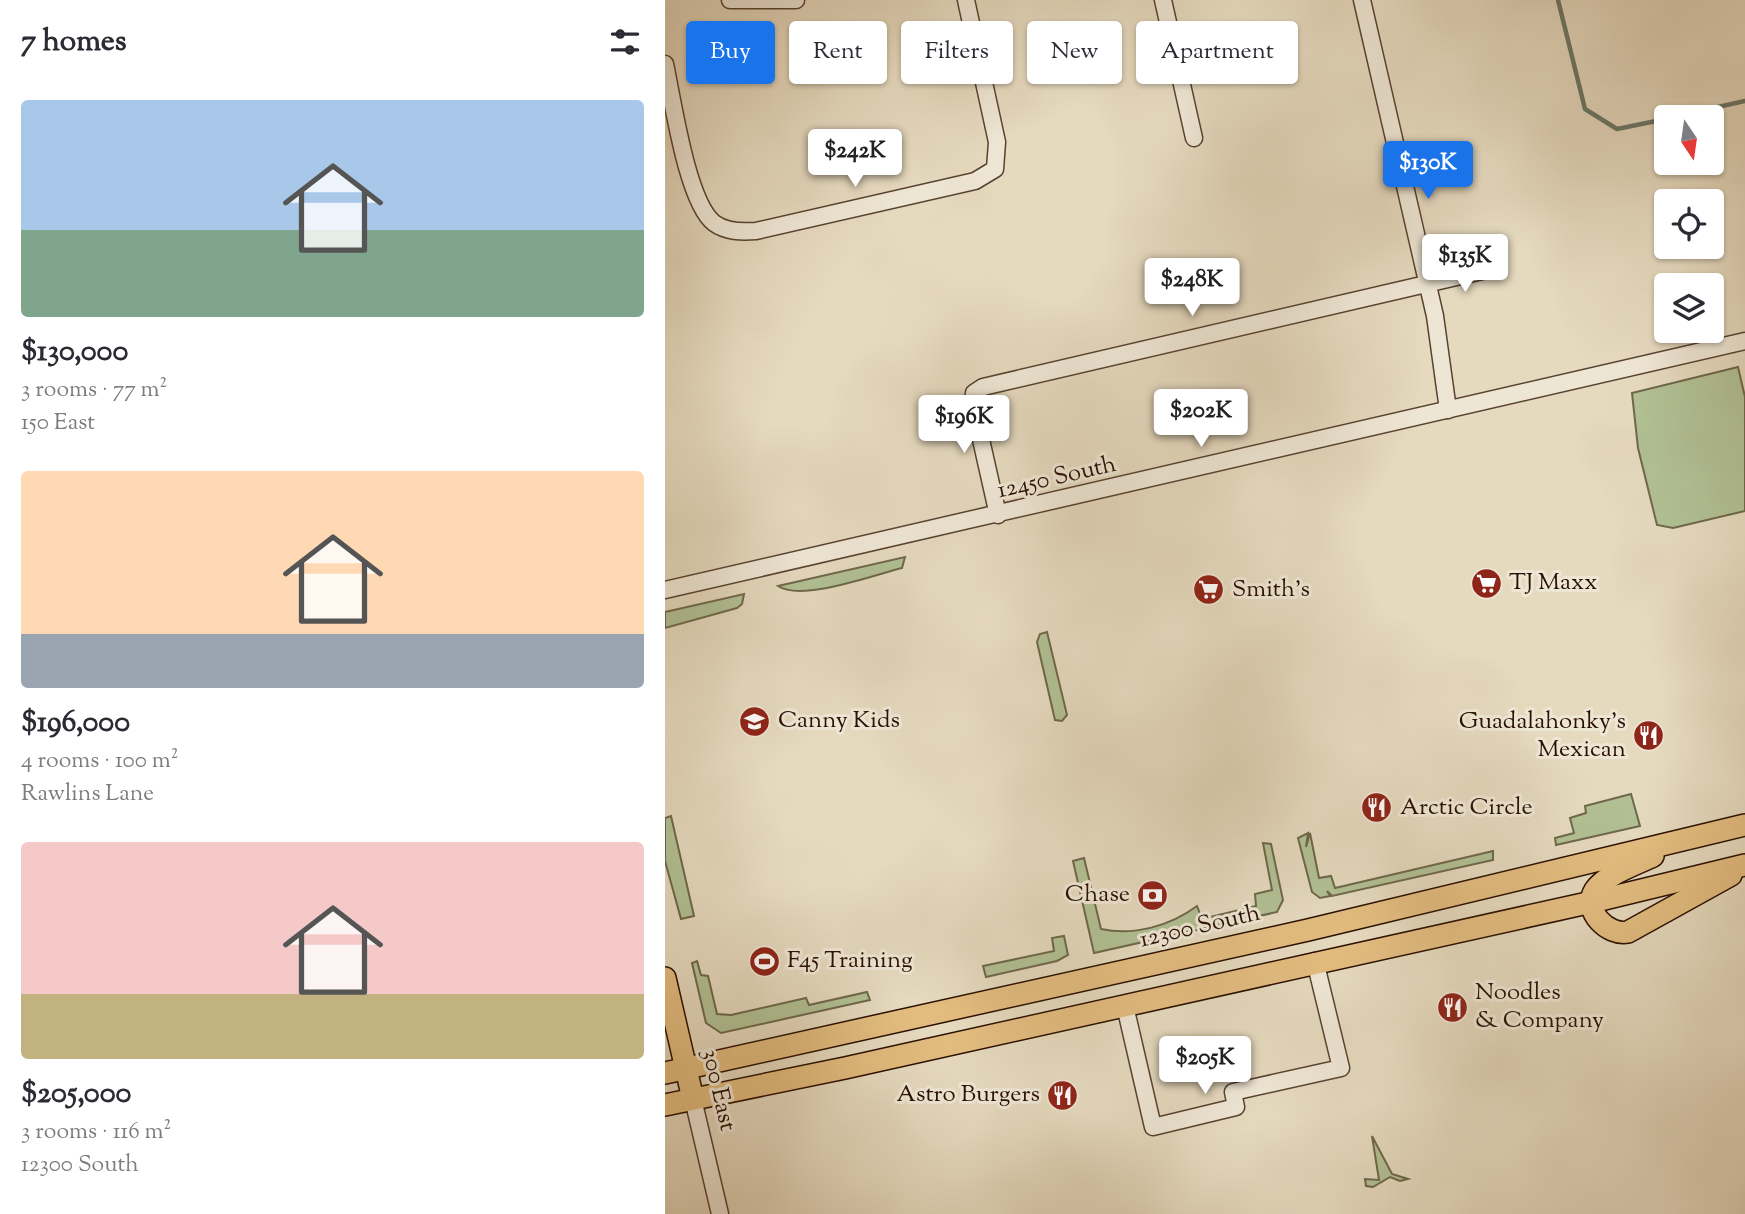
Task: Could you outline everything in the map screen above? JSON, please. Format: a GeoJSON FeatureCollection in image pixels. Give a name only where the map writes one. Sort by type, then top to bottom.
{"type":"FeatureCollection","features":[{"type":"Feature","properties":{"kind":"main road","name":"12300 South"},"geometry":{"type":"LineString","coordinates":[[675,1071],[1308,930],[1745,825]]}},
{"type":"Feature","properties":{"kind":"main road"},"geometry":{"type":"LineString","coordinates":[[1679,842],[1603,883],[1595,891],[1592,902],[1596,917],[1610,931],[1619,934],[1628,932],[1745,866]]}},
{"type":"Feature","properties":{"kind":"main road"},"geometry":{"type":"LineString","coordinates":[[665,1105],[1125,1006],[1745,866]]}},
{"type":"Feature","properties":{"kind":"main road","name":"300 East"},"geometry":{"type":"LineString","coordinates":[[665,978],[675,1071],[693,1099]]}},
{"type":"Feature","properties":{"kind":"street"},"geometry":{"type":"LineString","coordinates":[[730,0],[796,0]]}},
{"type":"Feature","properties":{"kind":"street"},"geometry":{"type":"LineString","coordinates":[[665,64],[694,193],[709,218],[726,229],[756,231],[975,181],[995,169],[997,142],[966,0]]}},
{"type":"Feature","properties":{"kind":"street"},"geometry":{"type":"LineString","coordinates":[[1163,0],[1195,138]]}},
{"type":"Feature","properties":{"kind":"street"},"geometry":{"type":"LineString","coordinates":[[1362,0],[1428,283],[1448,410]]}},
{"type":"Feature","properties":{"kind":"street"},"geometry":{"type":"LineString","coordinates":[[997,515],[973,404],[974,393],[983,387],[1495,268]]}},
{"type":"Feature","properties":{"kind":"street","name":"12450 South"},"geometry":{"type":"LineString","coordinates":[[665,590],[1745,341]]}},
{"type":"Feature","properties":{"kind":"street"},"geometry":{"type":"LineString","coordinates":[[1125,1006],[1153,1127],[1237,1107],[1233,1092],[1341,1068],[1315,961]]}},
{"type":"Feature","properties":{"kind":"street","name":"300 East"},"geometry":{"type":"LineString","coordinates":[[693,1099],[720,1214]]}},
{"type":"Feature","properties":{"kind":"green space"},"geometry":{"type":"Polygon","coordinates":[[[1738,367],[1745,397],[1745,511],[1673,528],[1657,525],[1638,448],[1632,393],[1738,367]]]}},
{"type":"Feature","properties":{"kind":"green space"},"geometry":{"type":"Polygon","coordinates":[[[905,557],[902,568],[838,586],[803,591],[778,586],[905,557]]]}},
{"type":"Feature","properties":{"kind":"green space"},"geometry":{"type":"Polygon","coordinates":[[[744,594],[742,604],[737,608],[665,628],[665,612],[744,594]]]}},
{"type":"Feature","properties":{"kind":"green space"},"geometry":{"type":"Polygon","coordinates":[[[1047,632],[1067,715],[1062,721],[1055,720],[1037,642],[1040,634],[1047,632]]]}},
{"type":"Feature","properties":{"kind":"green space"},"geometry":{"type":"Polygon","coordinates":[[[1631,794],[1640,826],[1556,845],[1555,838],[1574,833],[1570,818],[1586,813],[1585,806],[1631,794]]]}},
{"type":"Feature","properties":{"kind":"green space"},"geometry":{"type":"Polygon","coordinates":[[[671,816],[694,916],[681,919],[665,861],[665,818],[671,816]]]}},
{"type":"Feature","properties":{"kind":"green space"},"geometry":{"type":"Polygon","coordinates":[[[1308,833],[1306,847],[1310,833],[1319,878],[1331,876],[1335,888],[1493,851],[1493,860],[1332,896],[1327,891],[1330,896],[1320,898],[1312,892],[1298,838],[1308,833]]]}},
{"type":"Feature","properties":{"kind":"green space"},"geometry":{"type":"Polygon","coordinates":[[[1263,843],[1271,844],[1283,900],[1277,912],[1094,953],[1073,861],[1084,858],[1101,929],[1139,930],[1163,924],[1197,906],[1202,919],[1256,906],[1255,894],[1272,890],[1263,843]]]}},
{"type":"Feature","properties":{"kind":"green space"},"geometry":{"type":"Polygon","coordinates":[[[1064,936],[1068,955],[1057,961],[986,977],[983,966],[1054,951],[1052,938],[1064,936]]]}},
{"type":"Feature","properties":{"kind":"green space"},"geometry":{"type":"Polygon","coordinates":[[[697,961],[701,975],[708,976],[717,1014],[731,1015],[806,998],[809,1005],[867,992],[870,1000],[721,1033],[706,1023],[692,963],[697,961]]]}},
{"type":"Feature","properties":{"kind":"green space"},"geometry":{"type":"Polygon","coordinates":[[[1372,1136],[1392,1174],[1408,1179],[1400,1181],[1390,1177],[1373,1187],[1366,1186],[1365,1179],[1379,1180],[1372,1136]]]}},
{"type":"Feature","properties":{"kind":"waterway"},"geometry":{"type":"LineString","coordinates":[[1558,0],[1585,109],[1617,129],[1654,121]]}},
{"type":"Feature","properties":{"kind":"waterway"},"geometry":{"type":"LineString","coordinates":[[1724,106],[1745,101]]}},
{"type":"Feature","properties":{"kind":"place","name":"TJ Maxx"},"geometry":{"type":"Point","coordinates":[1486,583]}},
{"type":"Feature","properties":{"kind":"place","name":"Smith's"},"geometry":{"type":"Point","coordinates":[1209,590]}},
{"type":"Feature","properties":{"kind":"place","name":"Canny Kids"},"geometry":{"type":"Point","coordinates":[755,721]}},
{"type":"Feature","properties":{"kind":"place","name":"Guadalahonky's Mexican"},"geometry":{"type":"Point","coordinates":[1649,736]}},
{"type":"Feature","properties":{"kind":"place","name":"Arctic Circle"},"geometry":{"type":"Point","coordinates":[1377,808]}},
{"type":"Feature","properties":{"kind":"place","name":"Chase"},"geometry":{"type":"Point","coordinates":[1153,895]}},
{"type":"Feature","properties":{"kind":"place","name":"F45 Training"},"geometry":{"type":"Point","coordinates":[764,961]}},
{"type":"Feature","properties":{"kind":"place","name":"Noodles & Company"},"geometry":{"type":"Point","coordinates":[1452,1007]}},
{"type":"Feature","properties":{"kind":"place","name":"Astro Burgers"},"geometry":{"type":"Point","coordinates":[1063,1095]}}]}
